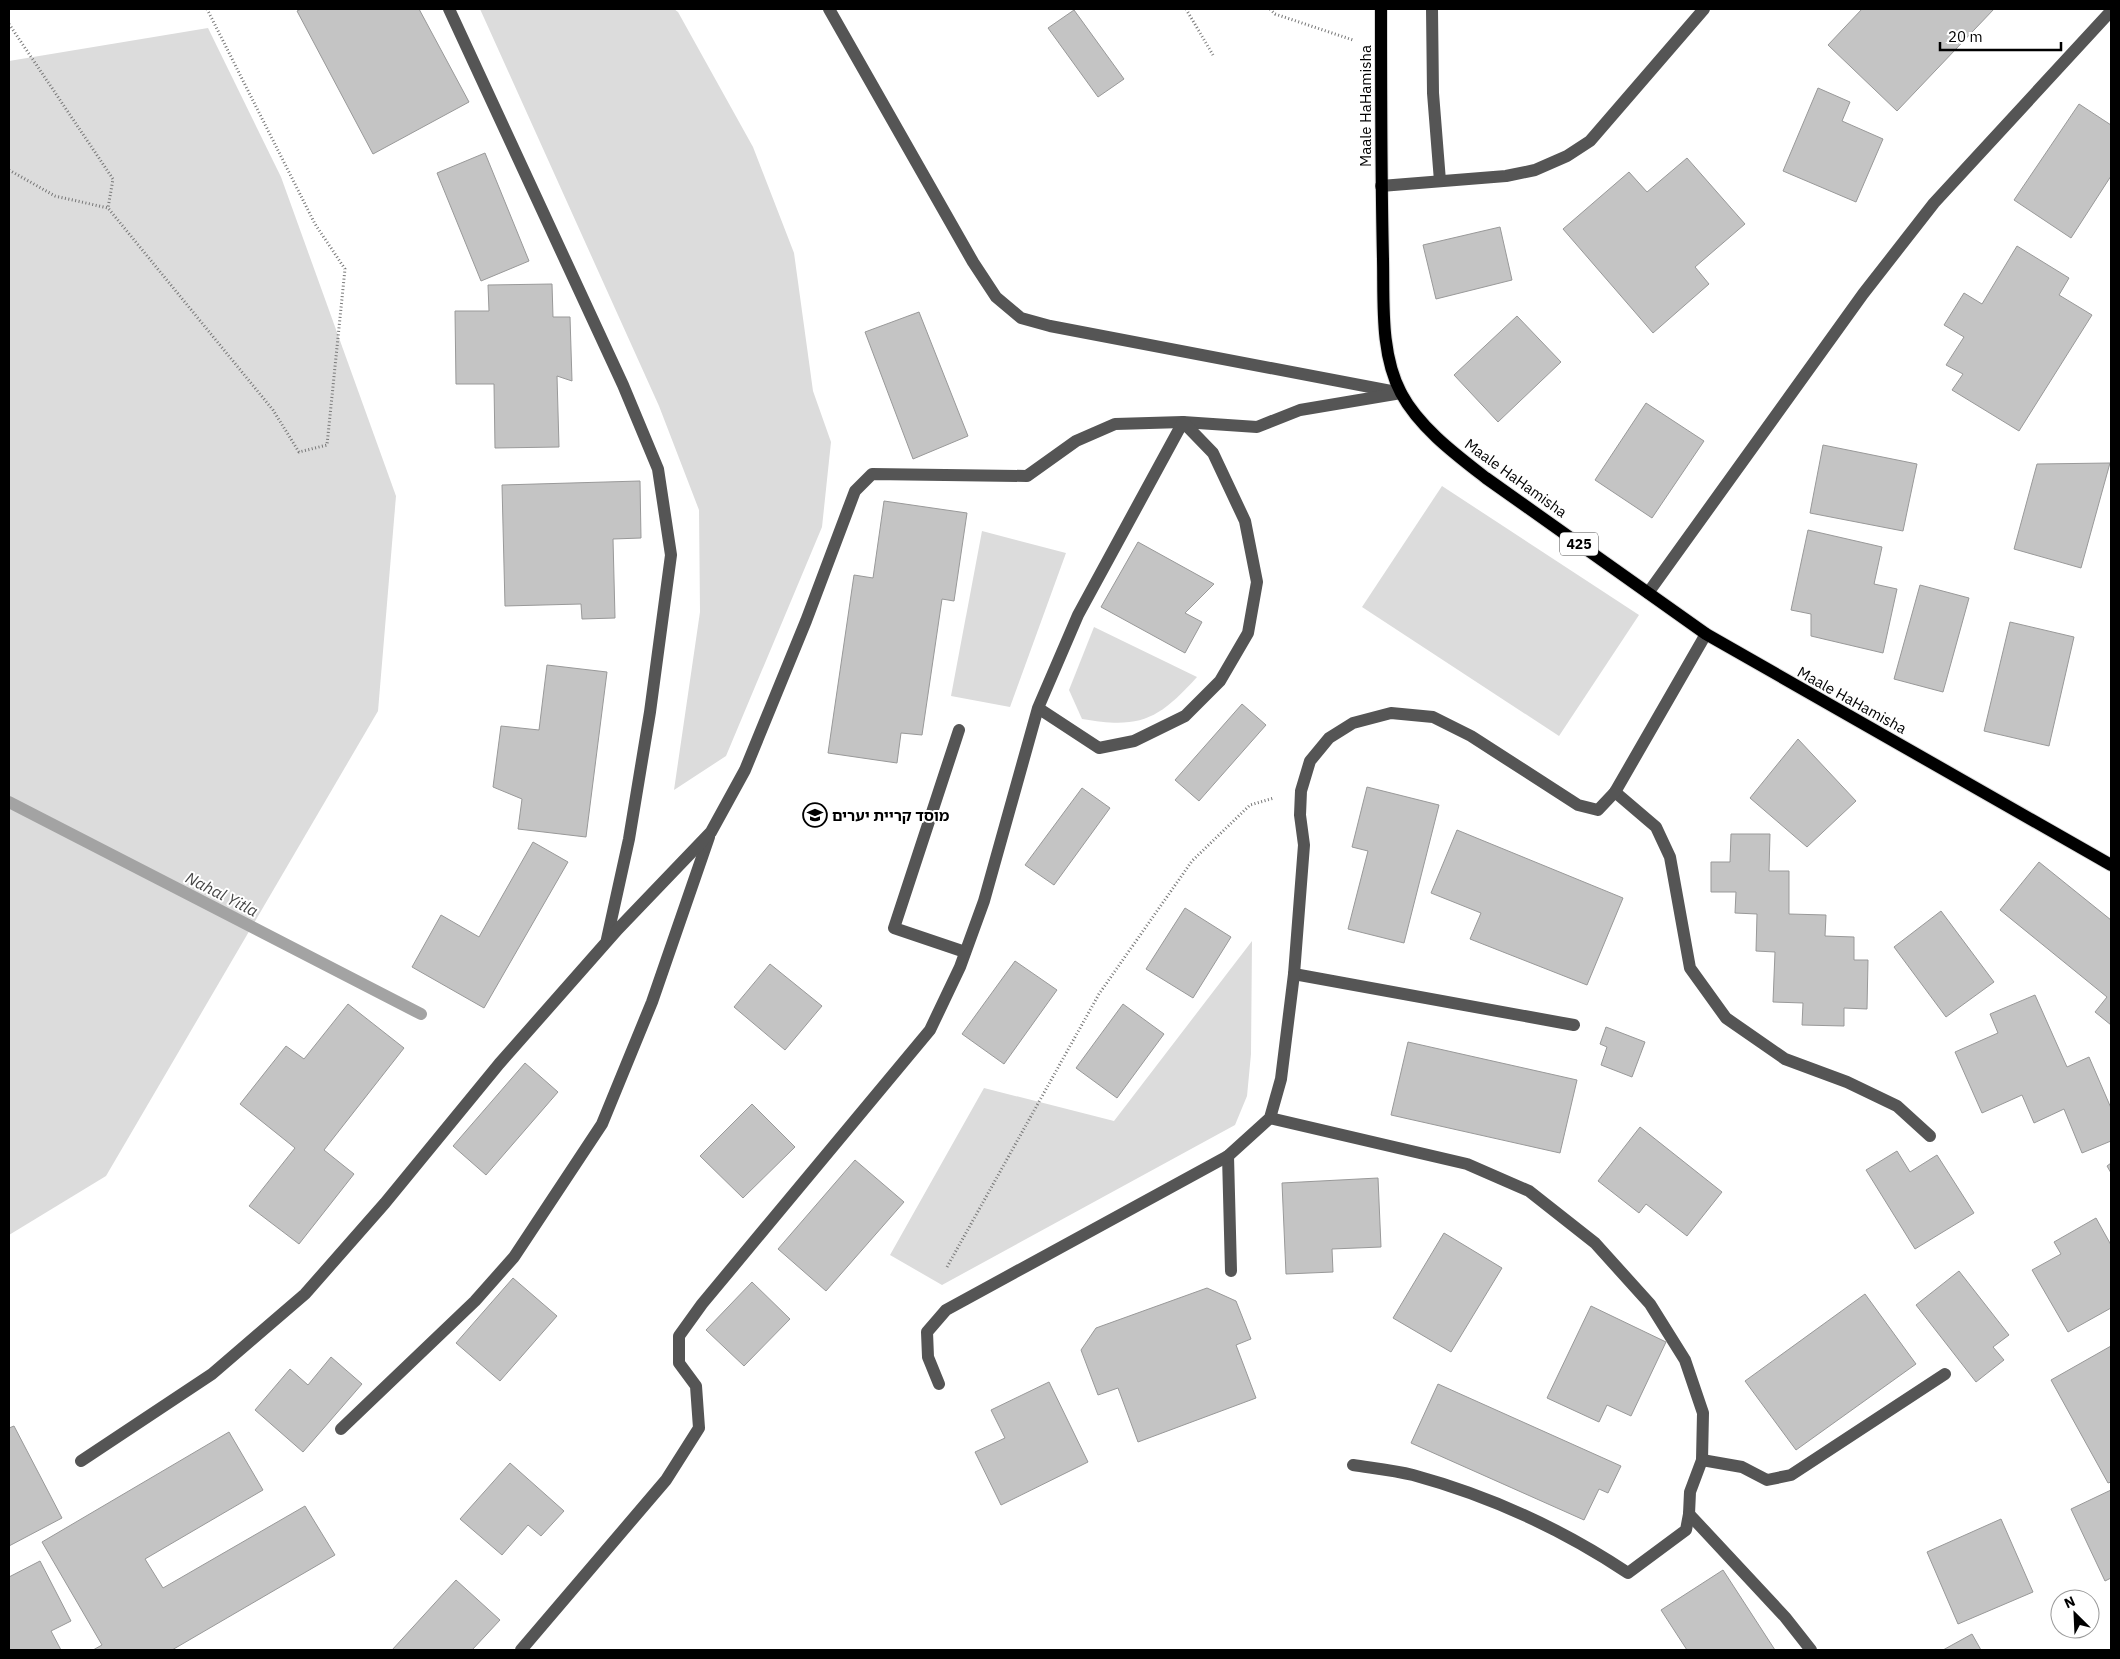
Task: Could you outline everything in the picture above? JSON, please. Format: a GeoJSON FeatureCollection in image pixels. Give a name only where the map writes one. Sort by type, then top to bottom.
{"type":"FeatureCollection","features":[{"type":"Feature","properties":{"kind":"main road","name":"Maale HaHamisha"},"geometry":{"type":"LineString","coordinates":[[1381,9],[1381,186],[1385,330],[1390,367],[1401,393],[1420,420],[1454,453],[1706,634],[2111,865]]}},
{"type":"Feature","properties":{"kind":"street"},"geometry":{"type":"LineString","coordinates":[[449,9],[623,385],[658,469],[671,555],[647,732],[629,839],[607,941]]}},
{"type":"Feature","properties":{"kind":"street"},"geometry":{"type":"LineString","coordinates":[[829,9],[973,262],[996,297],[1021,318],[1050,326],[1401,393]]}},
{"type":"Feature","properties":{"kind":"street"},"geometry":{"type":"LineString","coordinates":[[1432,9],[1433,93],[1440,181]]}},
{"type":"Feature","properties":{"kind":"street"},"geometry":{"type":"LineString","coordinates":[[1381,186],[1506,176],[1535,170],[1567,156],[1590,141],[1704,9]]}},
{"type":"Feature","properties":{"kind":"street"},"geometry":{"type":"LineString","coordinates":[[1648,593],[1863,294],[1934,203],[2111,11]]}},
{"type":"Feature","properties":{"kind":"street"},"geometry":{"type":"LineString","coordinates":[[341,1429],[475,1301],[514,1257],[602,1124],[652,1002],[711,832],[745,770],[806,621],[855,491],[872,474],[1027,476],[1076,441],[1115,424],[1183,422],[1257,427],[1300,410],[1401,393]]}},
{"type":"Feature","properties":{"kind":"street"},"geometry":{"type":"LineString","coordinates":[[521,1650],[666,1480],[699,1428],[696,1386],[679,1363],[679,1336],[702,1304],[930,1030],[966,952],[984,901],[1038,708],[1078,615],[1183,422]]}},
{"type":"Feature","properties":{"kind":"street"},"geometry":{"type":"LineString","coordinates":[[1038,708],[1099,748],[1134,741],[1185,716],[1220,681],[1248,633],[1257,582],[1245,521],[1213,453],[1183,422]]}},
{"type":"Feature","properties":{"kind":"street"},"geometry":{"type":"LineString","coordinates":[[939,1384],[928,1357],[927,1332],[946,1310],[1228,1156],[1270,1118],[1281,1079],[1294,974],[1304,845],[1300,815],[1301,791],[1310,761],[1329,738],[1353,723],[1391,713],[1433,717],[1471,736],[1578,805],[1598,810],[1615,792],[1706,634]]}},
{"type":"Feature","properties":{"kind":"street"},"geometry":{"type":"LineString","coordinates":[[959,730],[894,928],[966,952]]}},
{"type":"Feature","properties":{"kind":"street"},"geometry":{"type":"LineString","coordinates":[[1615,792],[1656,827],[1670,857],[1690,968],[1726,1018],[1785,1059],[1847,1082],[1897,1106],[1930,1136]]}},
{"type":"Feature","properties":{"kind":"street"},"geometry":{"type":"LineString","coordinates":[[81,1461],[212,1374],[305,1294],[385,1203],[499,1064],[607,941],[711,832]]}},
{"type":"Feature","properties":{"kind":"street"},"geometry":{"type":"LineString","coordinates":[[1294,974],[1574,1025]]}},
{"type":"Feature","properties":{"kind":"street"},"geometry":{"type":"LineString","coordinates":[[1270,1118],[1467,1164],[1529,1191],[1588,1237],[1650,1304],[1685,1360],[1703,1413],[1702,1460],[1690,1492],[1690,1514],[1686,1530],[1628,1573],[1587,1546],[1471,1493],[1411,1475],[1353,1465]]}},
{"type":"Feature","properties":{"kind":"street"},"geometry":{"type":"LineString","coordinates":[[1228,1156],[1231,1271]]}},
{"type":"Feature","properties":{"kind":"street"},"geometry":{"type":"LineString","coordinates":[[1702,1460],[1742,1467],[1767,1480],[1791,1475],[1944,1374]]}},
{"type":"Feature","properties":{"kind":"street"},"geometry":{"type":"LineString","coordinates":[[1690,1514],[1773,1604],[1811,1650]]}},
{"type":"Feature","properties":{"kind":"path"},"geometry":{"type":"LineString","coordinates":[[9,170],[55,196],[108,208],[273,410],[299,452],[327,446],[345,269],[315,224],[207,9]]}},
{"type":"Feature","properties":{"kind":"path"},"geometry":{"type":"LineString","coordinates":[[1186,9],[1213,56]]}},
{"type":"Feature","properties":{"kind":"path"},"geometry":{"type":"LineString","coordinates":[[1270,9],[1275,14],[1381,49]]}},
{"type":"Feature","properties":{"kind":"path"},"geometry":{"type":"LineString","coordinates":[[9,24],[86,137],[112,179],[108,208]]}},
{"type":"Feature","properties":{"kind":"path"},"geometry":{"type":"LineString","coordinates":[[947,1267],[1100,994],[1192,861],[1250,804],[1301,791]]}},
{"type":"Feature","properties":{"kind":"shaded area"},"geometry":{"type":"Polygon","coordinates":[[[480,9],[674,9],[678,12],[753,147],[794,253],[813,391],[831,442],[822,527],[726,756],[674,790],[700,612],[699,510],[659,406],[480,9]]]}},
{"type":"Feature","properties":{"kind":"shaded area"},"geometry":{"type":"Polygon","coordinates":[[[208,28],[281,177],[396,496],[378,711],[106,1176],[9,1235],[9,61],[208,28]]]}},
{"type":"Feature","properties":{"kind":"shaded area"},"geometry":{"type":"Polygon","coordinates":[[[1442,486],[1639,615],[1559,736],[1362,607],[1442,486]]]}},
{"type":"Feature","properties":{"kind":"shaded area"},"geometry":{"type":"Polygon","coordinates":[[[982,531],[1066,553],[1010,707],[951,696],[982,531]]]}},
{"type":"Feature","properties":{"kind":"shaded area"},"geometry":{"type":"Polygon","coordinates":[[[1094,627],[1197,677],[1171,703],[1147,718],[1119,723],[1082,719],[1069,690],[1094,627]]]}},
{"type":"Feature","properties":{"kind":"shaded area"},"geometry":{"type":"Polygon","coordinates":[[[1252,941],[1251,1054],[1247,1096],[1235,1125],[942,1285],[890,1255],[984,1088],[1114,1121],[1252,941]]]}},
{"type":"Feature","properties":{"kind":"building"},"geometry":{"type":"Polygon","coordinates":[[[301,9],[419,9],[469,102],[373,154],[297,11],[301,9]]]}},
{"type":"Feature","properties":{"kind":"building"},"geometry":{"type":"Polygon","coordinates":[[[1862,9],[1994,9],[1897,111],[1828,45],[1862,9]]]}},
{"type":"Feature","properties":{"kind":"building"},"geometry":{"type":"Polygon","coordinates":[[[1074,10],[1124,79],[1098,97],[1048,28],[1074,10]]]}},
{"type":"Feature","properties":{"kind":"building"},"geometry":{"type":"Polygon","coordinates":[[[1818,88],[1850,102],[1842,121],[1883,139],[1856,202],[1783,171],[1818,88]]]}},
{"type":"Feature","properties":{"kind":"building"},"geometry":{"type":"Polygon","coordinates":[[[2079,104],[2111,125],[2111,176],[2071,238],[2014,200],[2079,104]]]}},
{"type":"Feature","properties":{"kind":"building"},"geometry":{"type":"Polygon","coordinates":[[[485,153],[529,261],[481,281],[437,173],[485,153]]]}},
{"type":"Feature","properties":{"kind":"building"},"geometry":{"type":"Polygon","coordinates":[[[1687,158],[1745,224],[1695,267],[1709,284],[1653,333],[1563,229],[1629,172],[1647,192],[1687,158]]]}},
{"type":"Feature","properties":{"kind":"building"},"geometry":{"type":"Polygon","coordinates":[[[1500,227],[1512,280],[1436,299],[1423,245],[1500,227]]]}},
{"type":"Feature","properties":{"kind":"building"},"geometry":{"type":"Polygon","coordinates":[[[2017,246],[2069,278],[2059,295],[2092,315],[2019,431],[1952,390],[1963,374],[1946,365],[1964,337],[1944,325],[1964,293],[1982,304],[2017,246]]]}},
{"type":"Feature","properties":{"kind":"building"},"geometry":{"type":"Polygon","coordinates":[[[552,284],[553,317],[570,317],[572,381],[557,376],[559,447],[495,448],[494,384],[456,384],[455,311],[489,311],[488,285],[552,284]]]}},
{"type":"Feature","properties":{"kind":"building"},"geometry":{"type":"Polygon","coordinates":[[[919,312],[968,436],[913,459],[865,332],[919,312]]]}},
{"type":"Feature","properties":{"kind":"building"},"geometry":{"type":"Polygon","coordinates":[[[1517,316],[1561,362],[1498,422],[1454,375],[1517,316]]]}},
{"type":"Feature","properties":{"kind":"building"},"geometry":{"type":"Polygon","coordinates":[[[1646,403],[1704,441],[1652,518],[1595,480],[1646,403]]]}},
{"type":"Feature","properties":{"kind":"building"},"geometry":{"type":"Polygon","coordinates":[[[1823,445],[1917,464],[1903,531],[1810,513],[1823,445]]]}},
{"type":"Feature","properties":{"kind":"building"},"geometry":{"type":"Polygon","coordinates":[[[2110,463],[2081,568],[2014,549],[2037,464],[2110,463]]]}},
{"type":"Feature","properties":{"kind":"building"},"geometry":{"type":"Polygon","coordinates":[[[640,481],[641,538],[613,539],[615,618],[582,619],[581,604],[505,606],[502,485],[640,481]]]}},
{"type":"Feature","properties":{"kind":"building"},"geometry":{"type":"Polygon","coordinates":[[[884,501],[967,513],[954,601],[942,599],[922,735],[901,733],[897,763],[828,753],[854,575],[873,578],[884,501]]]}},
{"type":"Feature","properties":{"kind":"building"},"geometry":{"type":"Polygon","coordinates":[[[1808,530],[1882,547],[1874,584],[1897,589],[1883,653],[1811,636],[1811,614],[1791,610],[1808,530]]]}},
{"type":"Feature","properties":{"kind":"building"},"geometry":{"type":"Polygon","coordinates":[[[1138,542],[1214,584],[1185,613],[1202,622],[1185,653],[1101,607],[1138,542]]]}},
{"type":"Feature","properties":{"kind":"building"},"geometry":{"type":"Polygon","coordinates":[[[1920,585],[1969,598],[1943,692],[1894,679],[1920,585]]]}},
{"type":"Feature","properties":{"kind":"building"},"geometry":{"type":"Polygon","coordinates":[[[2010,622],[2074,637],[2049,746],[1984,731],[2010,622]]]}},
{"type":"Feature","properties":{"kind":"building"},"geometry":{"type":"Polygon","coordinates":[[[547,665],[607,672],[586,837],[518,829],[522,799],[493,787],[501,726],[539,730],[547,665]]]}},
{"type":"Feature","properties":{"kind":"building"},"geometry":{"type":"Polygon","coordinates":[[[1242,704],[1266,725],[1199,801],[1175,780],[1242,704]]]}},
{"type":"Feature","properties":{"kind":"building"},"geometry":{"type":"Polygon","coordinates":[[[1798,739],[1856,801],[1807,847],[1750,798],[1798,739]]]}},
{"type":"Feature","properties":{"kind":"building"},"geometry":{"type":"Polygon","coordinates":[[[1367,787],[1439,805],[1404,943],[1348,929],[1368,851],[1352,847],[1367,787]]]}},
{"type":"Feature","properties":{"kind":"building"},"geometry":{"type":"Polygon","coordinates":[[[1082,788],[1110,808],[1054,885],[1025,865],[1082,788]]]}},
{"type":"Feature","properties":{"kind":"building"},"geometry":{"type":"Polygon","coordinates":[[[1457,830],[1623,898],[1587,985],[1470,939],[1481,913],[1431,893],[1457,830]]]}},
{"type":"Feature","properties":{"kind":"building"},"geometry":{"type":"Polygon","coordinates":[[[1731,834],[1770,834],[1769,871],[1789,871],[1789,914],[1826,915],[1825,936],[1854,937],[1854,960],[1868,960],[1867,1009],[1844,1008],[1844,1026],[1802,1025],[1803,1003],[1773,1002],[1775,952],[1756,951],[1757,914],[1735,913],[1736,892],[1711,892],[1711,862],[1730,862],[1731,834]]]}},
{"type":"Feature","properties":{"kind":"building"},"geometry":{"type":"Polygon","coordinates":[[[533,842],[568,862],[484,1008],[412,967],[441,915],[479,937],[533,842]]]}},
{"type":"Feature","properties":{"kind":"building"},"geometry":{"type":"Polygon","coordinates":[[[2039,862],[2111,920],[2111,1025],[2095,1012],[2107,997],[2000,910],[2039,862]]]}},
{"type":"Feature","properties":{"kind":"building"},"geometry":{"type":"Polygon","coordinates":[[[1185,908],[1231,937],[1193,998],[1146,969],[1185,908]]]}},
{"type":"Feature","properties":{"kind":"building"},"geometry":{"type":"Polygon","coordinates":[[[1941,911],[1994,982],[1946,1017],[1894,947],[1941,911]]]}},
{"type":"Feature","properties":{"kind":"building"},"geometry":{"type":"Polygon","coordinates":[[[1015,961],[1057,990],[1004,1064],[962,1034],[1015,961]]]}},
{"type":"Feature","properties":{"kind":"building"},"geometry":{"type":"Polygon","coordinates":[[[770,964],[822,1006],[785,1050],[734,1007],[770,964]]]}},
{"type":"Feature","properties":{"kind":"building"},"geometry":{"type":"Polygon","coordinates":[[[2035,995],[2067,1067],[2089,1057],[2111,1108],[2111,1141],[2082,1153],[2064,1109],[2034,1123],[2022,1095],[1982,1113],[1955,1052],[1998,1033],[1990,1014],[2035,995]]]}},
{"type":"Feature","properties":{"kind":"building"},"geometry":{"type":"Polygon","coordinates":[[[348,1004],[404,1048],[324,1150],[354,1174],[299,1244],[249,1206],[295,1148],[240,1104],[286,1046],[304,1059],[348,1004]]]}},
{"type":"Feature","properties":{"kind":"building"},"geometry":{"type":"Polygon","coordinates":[[[1123,1004],[1164,1034],[1117,1098],[1076,1068],[1123,1004]]]}},
{"type":"Feature","properties":{"kind":"building"},"geometry":{"type":"Polygon","coordinates":[[[1606,1027],[1645,1042],[1632,1077],[1601,1065],[1607,1047],[1600,1044],[1606,1027]]]}},
{"type":"Feature","properties":{"kind":"building"},"geometry":{"type":"Polygon","coordinates":[[[1408,1042],[1577,1080],[1560,1153],[1391,1115],[1408,1042]]]}},
{"type":"Feature","properties":{"kind":"building"},"geometry":{"type":"Polygon","coordinates":[[[525,1063],[558,1092],[486,1175],[453,1146],[525,1063]]]}},
{"type":"Feature","properties":{"kind":"building"},"geometry":{"type":"Polygon","coordinates":[[[752,1104],[795,1147],[743,1198],[700,1156],[752,1104]]]}},
{"type":"Feature","properties":{"kind":"building"},"geometry":{"type":"Polygon","coordinates":[[[1640,1127],[1722,1192],[1687,1236],[1646,1204],[1639,1213],[1598,1181],[1640,1127]]]}},
{"type":"Feature","properties":{"kind":"building"},"geometry":{"type":"Polygon","coordinates":[[[1897,1151],[1910,1172],[1937,1155],[1974,1213],[1915,1249],[1866,1170],[1897,1151]]]}},
{"type":"Feature","properties":{"kind":"building"},"geometry":{"type":"Polygon","coordinates":[[[855,1160],[904,1202],[826,1291],[778,1249],[855,1160]]]}},
{"type":"Feature","properties":{"kind":"building"},"geometry":{"type":"Polygon","coordinates":[[[2111,1163],[2111,1173],[2107,1166],[2111,1163]]]}},
{"type":"Feature","properties":{"kind":"building"},"geometry":{"type":"Polygon","coordinates":[[[1378,1178],[1381,1247],[1332,1249],[1333,1272],[1286,1274],[1282,1183],[1378,1178]]]}},
{"type":"Feature","properties":{"kind":"building"},"geometry":{"type":"Polygon","coordinates":[[[2096,1218],[2111,1245],[2111,1308],[2068,1332],[2032,1270],[2061,1254],[2054,1242],[2096,1218]]]}},
{"type":"Feature","properties":{"kind":"building"},"geometry":{"type":"Polygon","coordinates":[[[1444,1233],[1502,1268],[1451,1352],[1393,1318],[1444,1233]]]}},
{"type":"Feature","properties":{"kind":"building"},"geometry":{"type":"Polygon","coordinates":[[[1959,1271],[2009,1335],[1993,1347],[2004,1360],[1976,1382],[1916,1305],[1959,1271]]]}},
{"type":"Feature","properties":{"kind":"building"},"geometry":{"type":"Polygon","coordinates":[[[513,1278],[557,1316],[500,1381],[456,1343],[513,1278]]]}},
{"type":"Feature","properties":{"kind":"building"},"geometry":{"type":"Polygon","coordinates":[[[752,1282],[790,1319],[744,1366],[706,1330],[752,1282]]]}},
{"type":"Feature","properties":{"kind":"building"},"geometry":{"type":"Polygon","coordinates":[[[1207,1288],[1236,1301],[1251,1339],[1236,1345],[1256,1398],[1138,1442],[1118,1388],[1098,1395],[1081,1350],[1096,1328],[1207,1288]]]}},
{"type":"Feature","properties":{"kind":"building"},"geometry":{"type":"Polygon","coordinates":[[[1865,1294],[1916,1364],[1796,1450],[1745,1381],[1865,1294]]]}},
{"type":"Feature","properties":{"kind":"building"},"geometry":{"type":"Polygon","coordinates":[[[1591,1306],[1666,1342],[1631,1416],[1607,1405],[1599,1422],[1547,1398],[1591,1306]]]}},
{"type":"Feature","properties":{"kind":"building"},"geometry":{"type":"Polygon","coordinates":[[[2111,1346],[2111,1482],[2108,1483],[2051,1380],[2111,1346]]]}},
{"type":"Feature","properties":{"kind":"building"},"geometry":{"type":"Polygon","coordinates":[[[331,1357],[362,1384],[303,1452],[255,1410],[290,1369],[308,1385],[331,1357]]]}},
{"type":"Feature","properties":{"kind":"building"},"geometry":{"type":"Polygon","coordinates":[[[1049,1382],[1088,1462],[1001,1505],[975,1452],[1005,1438],[991,1410],[1049,1382]]]}},
{"type":"Feature","properties":{"kind":"building"},"geometry":{"type":"Polygon","coordinates":[[[1438,1384],[1621,1466],[1608,1493],[1599,1489],[1584,1520],[1411,1443],[1438,1384]]]}},
{"type":"Feature","properties":{"kind":"building"},"geometry":{"type":"Polygon","coordinates":[[[14,1426],[62,1518],[9,1546],[9,1428],[14,1426]]]}},
{"type":"Feature","properties":{"kind":"building"},"geometry":{"type":"Polygon","coordinates":[[[229,1432],[263,1490],[145,1559],[163,1588],[305,1506],[335,1555],[172,1650],[93,1650],[102,1645],[42,1542],[229,1432]]]}},
{"type":"Feature","properties":{"kind":"building"},"geometry":{"type":"Polygon","coordinates":[[[510,1463],[564,1511],[541,1536],[528,1525],[502,1555],[460,1519],[510,1463]]]}},
{"type":"Feature","properties":{"kind":"building"},"geometry":{"type":"Polygon","coordinates":[[[2111,1490],[2111,1578],[2105,1581],[2071,1509],[2111,1490]]]}},
{"type":"Feature","properties":{"kind":"building"},"geometry":{"type":"Polygon","coordinates":[[[2001,1519],[2033,1592],[1958,1624],[1927,1552],[2001,1519]]]}},
{"type":"Feature","properties":{"kind":"building"},"geometry":{"type":"Polygon","coordinates":[[[40,1561],[71,1621],[51,1631],[61,1650],[9,1650],[9,1577],[40,1561]]]}},
{"type":"Feature","properties":{"kind":"building"},"geometry":{"type":"Polygon","coordinates":[[[1723,1570],[1775,1650],[1687,1650],[1661,1610],[1723,1570]]]}},
{"type":"Feature","properties":{"kind":"building"},"geometry":{"type":"Polygon","coordinates":[[[456,1580],[500,1620],[472,1650],[392,1650],[456,1580]]]}},
{"type":"Feature","properties":{"kind":"building"},"geometry":{"type":"Polygon","coordinates":[[[1972,1634],[1981,1650],[1943,1650],[1972,1634]]]}},
{"type":"Feature","properties":{"kind":"waterway","name":"Nahal Yitla"},"geometry":{"type":"LineString","coordinates":[[9,802],[421,1014]]}},
{"type":"Feature","properties":{"kind":"place","name":"מוסד קריית יערים"},"geometry":{"type":"Point","coordinates":[815,815]}}]}
